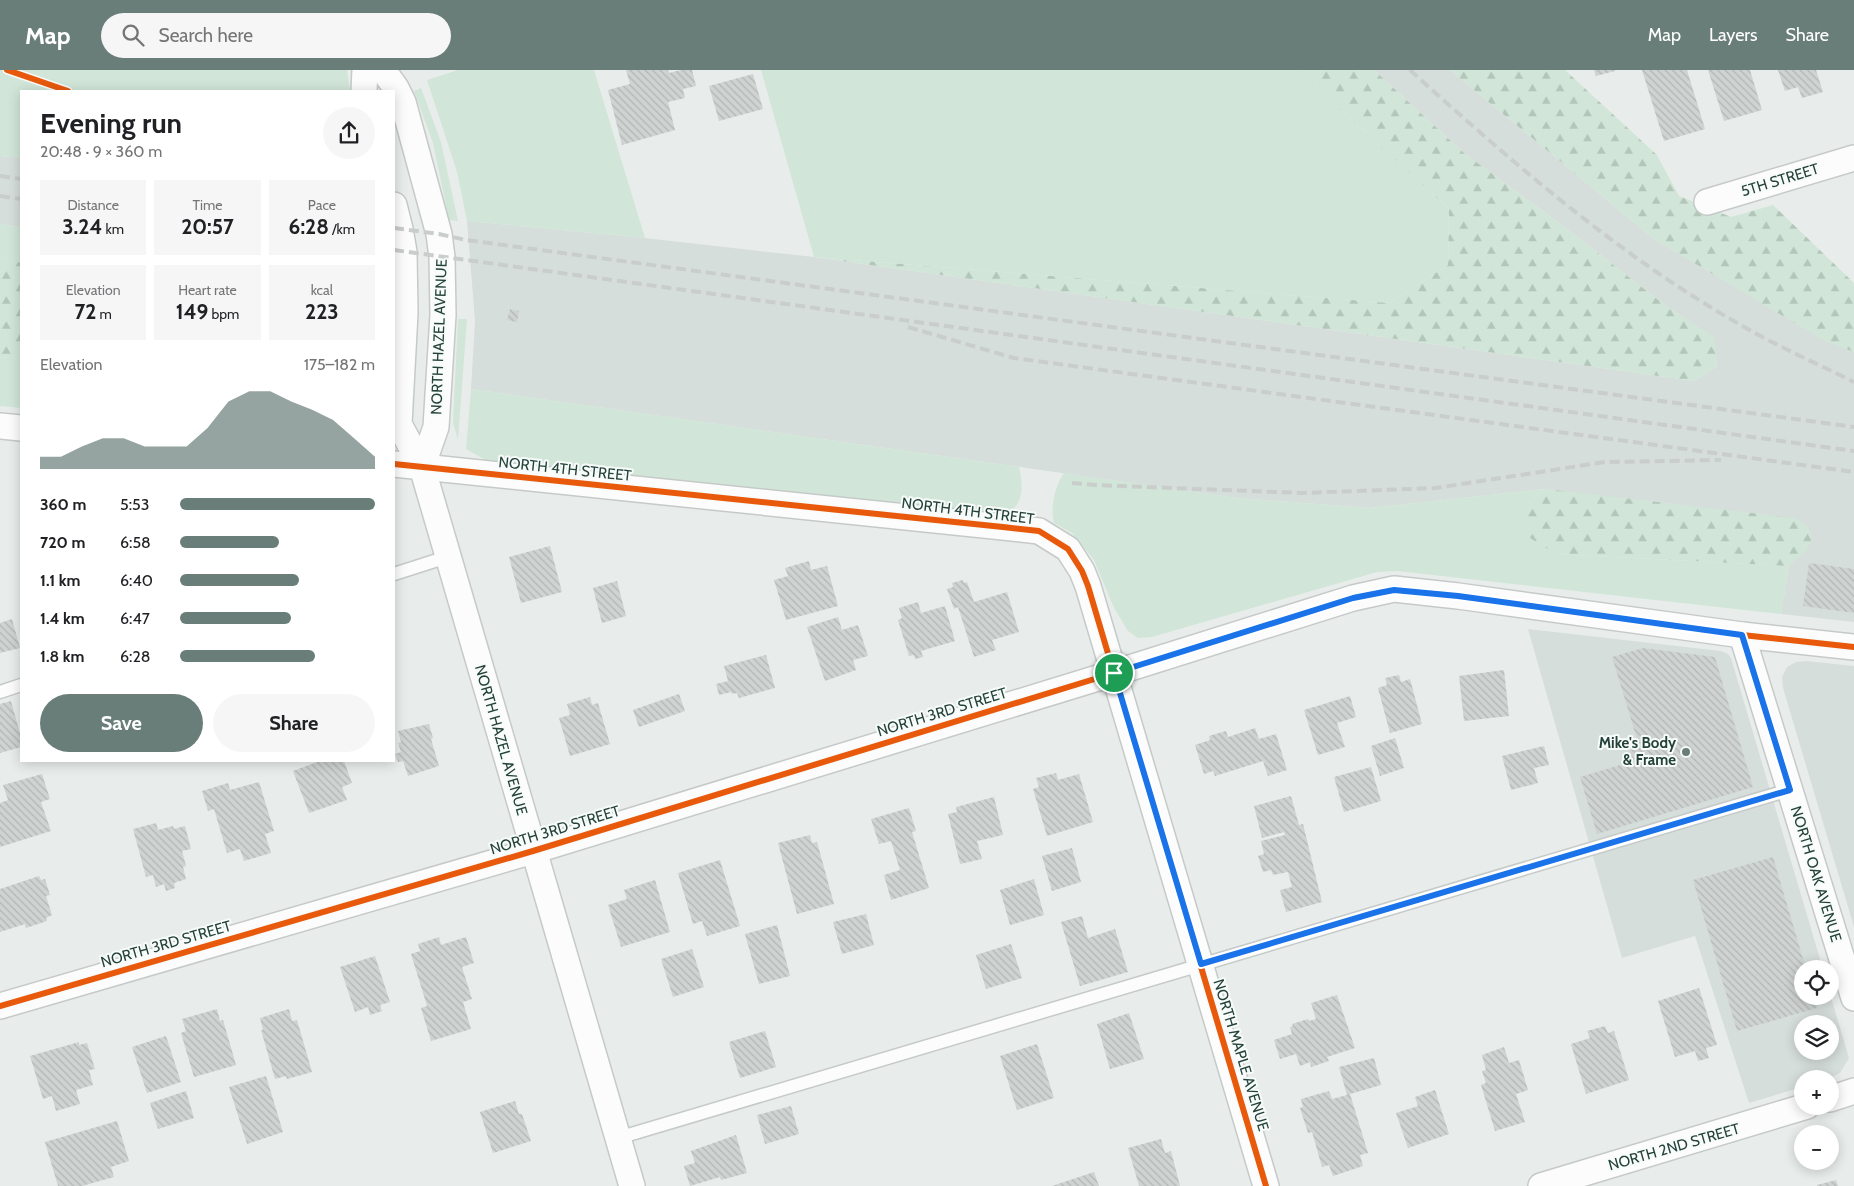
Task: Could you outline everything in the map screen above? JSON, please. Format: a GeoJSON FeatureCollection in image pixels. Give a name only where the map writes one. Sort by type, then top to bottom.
{"type":"FeatureCollection","features":[{"type":"Feature","properties":{"kind":"street"},"geometry":{"type":"LineString","coordinates":[[364,90],[365,70]]}},
{"type":"Feature","properties":{"kind":"street","name":"NORTH HAZEL AVENUE"},"geometry":{"type":"LineString","coordinates":[[383,70],[403,102],[439,234],[442,257],[443,315],[436,426],[422,467]]}},
{"type":"Feature","properties":{"kind":"street","name":"5TH STREET"},"geometry":{"type":"LineString","coordinates":[[1707,202],[1854,158]]}},
{"type":"Feature","properties":{"kind":"street","name":"NORTH HAZEL AVENUE"},"geometry":{"type":"LineString","coordinates":[[395,209],[404,252],[406,313],[399,424],[422,467],[632,1186]]}},
{"type":"Feature","properties":{"kind":"street"},"geometry":{"type":"LineString","coordinates":[[0,426],[20,428]]}},
{"type":"Feature","properties":{"kind":"street","name":"NORTH 4TH STREET"},"geometry":{"type":"LineString","coordinates":[[395,464],[1039,531],[1068,549],[1082,571],[1114,673]]}},
{"type":"Feature","properties":{"kind":"street"},"geometry":{"type":"LineString","coordinates":[[1114,673],[1353,598],[1394,590],[1458,596],[1742,635],[1854,647]]}},
{"type":"Feature","properties":{"kind":"street","name":"NORTH OAK AVENUE"},"geometry":{"type":"LineString","coordinates":[[1742,635],[1854,998]]}},
{"type":"Feature","properties":{"kind":"street","name":"NORTH 3RD STREET"},"geometry":{"type":"LineString","coordinates":[[0,1006],[533,851],[1114,673]]}},
{"type":"Feature","properties":{"kind":"street","name":"NORTH MAPLE AVENUE"},"geometry":{"type":"LineString","coordinates":[[1114,673],[1266,1186]]}},
{"type":"Feature","properties":{"kind":"street"},"geometry":{"type":"LineString","coordinates":[[1839,1096],[1854,1091]]}},
{"type":"Feature","properties":{"kind":"street","name":"NORTH 2ND STREET"},"geometry":{"type":"LineString","coordinates":[[1541,1186],[1794,1110]]}},
{"type":"Feature","properties":{"kind":"lane"},"geometry":{"type":"LineString","coordinates":[[395,574],[447,557]]}},
{"type":"Feature","properties":{"kind":"lane"},"geometry":{"type":"LineString","coordinates":[[0,692],[20,686]]}},
{"type":"Feature","properties":{"kind":"lane"},"geometry":{"type":"LineString","coordinates":[[618,1138],[1790,790]]}},
{"type":"Feature","properties":{"kind":"shaded area"},"geometry":{"type":"Polygon","coordinates":[[[1374,70],[1450,70],[1654,239],[1832,343],[1854,352],[1854,622],[1781,614],[1789,566],[1545,489],[1370,508],[1237,498],[471,389],[475,321],[467,221],[814,257],[1694,381],[1717,366],[1713,337],[1666,306],[1575,235],[1464,153],[1374,70]]]}},
{"type":"Feature","properties":{"kind":"shaded area"},"geometry":{"type":"Polygon","coordinates":[[[0,156],[20,158],[20,227],[0,224],[0,156]]]}},
{"type":"Feature","properties":{"kind":"shaded area"},"geometry":{"type":"Polygon","coordinates":[[[1528,629],[1721,651],[1728,654],[1731,658],[1820,960],[1794,960],[1794,1005],[1833,1005],[1836,1015],[1794,1015],[1794,1060],[1839,1060],[1839,1024],[1849,1058],[1840,1073],[1839,1070],[1794,1070],[1794,1089],[1749,1103],[1695,936],[1622,958],[1528,629]]]}},
{"type":"Feature","properties":{"kind":"shaded area"},"geometry":{"type":"Polygon","coordinates":[[[1807,661],[1854,666],[1854,927],[1783,688],[1782,677],[1787,667],[1796,662],[1807,661]]]}},
{"type":"Feature","properties":{"kind":"green space"},"geometry":{"type":"Polygon","coordinates":[[[0,70],[347,70],[350,90],[20,90],[20,158],[0,156],[0,70]]]}},
{"type":"Feature","properties":{"kind":"green space"},"geometry":{"type":"Polygon","coordinates":[[[458,70],[594,70],[645,238],[467,221],[457,172],[427,80],[458,70]]]}},
{"type":"Feature","properties":{"kind":"green space"},"geometry":{"type":"Polygon","coordinates":[[[761,70],[1297,70],[1449,209],[1448,265],[1389,303],[814,257],[761,70]]]}},
{"type":"Feature","properties":{"kind":"green space"},"geometry":{"type":"Polygon","coordinates":[[[1297,70],[1374,70],[1464,153],[1575,235],[1666,306],[1714,337],[1717,366],[1694,381],[814,257],[1389,303],[1448,265],[1449,209],[1297,70]]]}},
{"type":"Feature","properties":{"kind":"green space"},"geometry":{"type":"Polygon","coordinates":[[[1450,70],[1565,70],[1657,155],[1679,196],[1731,217],[1773,205],[1854,283],[1854,352],[1825,341],[1654,239],[1450,70]]]}},
{"type":"Feature","properties":{"kind":"green space"},"geometry":{"type":"Polygon","coordinates":[[[421,88],[441,142],[458,221],[449,220],[433,143],[414,91],[421,88]]]}},
{"type":"Feature","properties":{"kind":"green space"},"geometry":{"type":"Polygon","coordinates":[[[0,224],[20,227],[20,263],[0,256],[0,224]]]}},
{"type":"Feature","properties":{"kind":"green space"},"geometry":{"type":"Polygon","coordinates":[[[0,256],[20,263],[20,359],[0,357],[0,256]]]}},
{"type":"Feature","properties":{"kind":"green space"},"geometry":{"type":"Polygon","coordinates":[[[458,319],[467,319],[458,440],[453,423],[458,319]]]}},
{"type":"Feature","properties":{"kind":"green space"},"geometry":{"type":"Polygon","coordinates":[[[0,357],[20,359],[20,408],[0,406],[0,357]]]}},
{"type":"Feature","properties":{"kind":"green space"},"geometry":{"type":"Polygon","coordinates":[[[471,389],[1019,467],[1022,487],[1020,499],[1017,505],[1006,514],[489,462],[466,449],[471,389]]]}},
{"type":"Feature","properties":{"kind":"green space"},"geometry":{"type":"Polygon","coordinates":[[[1064,473],[1237,498],[1370,508],[1545,489],[1526,504],[1556,554],[1789,566],[1781,614],[1397,571],[1377,572],[1152,637],[1138,638],[1128,631],[1114,608],[1094,560],[1072,533],[1054,523],[1054,497],[1064,473]]]}},
{"type":"Feature","properties":{"kind":"green space"},"geometry":{"type":"Polygon","coordinates":[[[1545,489],[1796,518],[1808,527],[1812,538],[1805,552],[1789,566],[1556,554],[1522,533],[1526,504],[1545,489]]]}},
{"type":"Feature","properties":{"kind":"building"},"geometry":{"type":"Polygon","coordinates":[[[626,70],[668,70],[669,73],[692,70],[696,86],[683,89],[685,98],[668,102],[675,130],[622,145],[608,90],[630,84],[626,70]]]}},
{"type":"Feature","properties":{"kind":"building"},"geometry":{"type":"Polygon","coordinates":[[[1594,70],[1615,70],[1615,71],[1596,76],[1594,70]]]}},
{"type":"Feature","properties":{"kind":"building"},"geometry":{"type":"Polygon","coordinates":[[[1642,70],[1687,70],[1705,129],[1664,141],[1642,70]]]}},
{"type":"Feature","properties":{"kind":"building"},"geometry":{"type":"Polygon","coordinates":[[[1708,70],[1750,70],[1762,110],[1724,121],[1708,70]]]}},
{"type":"Feature","properties":{"kind":"building"},"geometry":{"type":"Polygon","coordinates":[[[1778,70],[1816,70],[1823,92],[1802,98],[1798,87],[1785,91],[1778,70]]]}},
{"type":"Feature","properties":{"kind":"building"},"geometry":{"type":"Polygon","coordinates":[[[753,74],[763,109],[719,121],[709,86],[753,74]]]}},
{"type":"Feature","properties":{"kind":"building"},"geometry":{"type":"Polygon","coordinates":[[[510,309],[519,311],[517,322],[507,320],[510,309]]]}},
{"type":"Feature","properties":{"kind":"building"},"geometry":{"type":"Polygon","coordinates":[[[550,546],[562,592],[521,603],[509,557],[550,546]]]}},
{"type":"Feature","properties":{"kind":"building"},"geometry":{"type":"Polygon","coordinates":[[[809,561],[811,570],[827,566],[838,606],[786,620],[774,580],[788,576],[785,568],[809,561]]]}},
{"type":"Feature","properties":{"kind":"building"},"geometry":{"type":"Polygon","coordinates":[[[1809,563],[1854,569],[1854,613],[1803,606],[1809,563]]]}},
{"type":"Feature","properties":{"kind":"building"},"geometry":{"type":"Polygon","coordinates":[[[963,580],[964,583],[967,582],[974,602],[1007,592],[1019,632],[992,640],[996,650],[974,657],[958,607],[954,609],[947,589],[953,587],[952,583],[963,580]]]}},
{"type":"Feature","properties":{"kind":"building"},"geometry":{"type":"Polygon","coordinates":[[[617,581],[626,616],[602,623],[593,588],[617,581]]]}},
{"type":"Feature","properties":{"kind":"building"},"geometry":{"type":"Polygon","coordinates":[[[918,602],[921,613],[945,606],[955,641],[921,651],[923,657],[915,659],[914,655],[909,656],[898,620],[902,618],[899,608],[918,602]]]}},
{"type":"Feature","properties":{"kind":"building"},"geometry":{"type":"Polygon","coordinates":[[[838,617],[842,630],[858,625],[868,656],[853,660],[856,670],[825,681],[807,627],[838,617]]]}},
{"type":"Feature","properties":{"kind":"building"},"geometry":{"type":"Polygon","coordinates":[[[12,619],[20,648],[0,653],[0,623],[12,619]]]}},
{"type":"Feature","properties":{"kind":"building","name":"Mike's Body & Frame"},"geometry":{"type":"Polygon","coordinates":[[[1643,648],[1715,657],[1753,787],[1597,834],[1580,777],[1620,765],[1637,739],[1612,657],[1643,648]]]}},
{"type":"Feature","properties":{"kind":"building"},"geometry":{"type":"Polygon","coordinates":[[[766,655],[775,688],[739,698],[737,693],[732,694],[731,692],[719,695],[716,684],[728,681],[724,666],[766,655]]]}},
{"type":"Feature","properties":{"kind":"building"},"geometry":{"type":"Polygon","coordinates":[[[1504,670],[1509,716],[1464,721],[1459,676],[1504,670]]]}},
{"type":"Feature","properties":{"kind":"building"},"geometry":{"type":"Polygon","coordinates":[[[1399,675],[1401,682],[1410,679],[1422,724],[1390,733],[1378,688],[1387,685],[1385,678],[1399,675]]]}},
{"type":"Feature","properties":{"kind":"building"},"geometry":{"type":"Polygon","coordinates":[[[679,694],[685,711],[639,727],[633,710],[679,694]]]}},
{"type":"Feature","properties":{"kind":"building"},"geometry":{"type":"Polygon","coordinates":[[[1350,696],[1356,717],[1337,723],[1345,747],[1318,755],[1304,710],[1350,696]]]}},
{"type":"Feature","properties":{"kind":"building"},"geometry":{"type":"Polygon","coordinates":[[[590,697],[592,705],[598,703],[610,744],[570,756],[559,718],[570,715],[567,704],[590,697]]]}},
{"type":"Feature","properties":{"kind":"building"},"geometry":{"type":"Polygon","coordinates":[[[11,701],[20,733],[20,747],[0,753],[0,704],[11,701]]]}},
{"type":"Feature","properties":{"kind":"building"},"geometry":{"type":"Polygon","coordinates":[[[429,724],[433,738],[431,739],[439,766],[408,776],[403,761],[398,762],[395,754],[401,752],[398,743],[401,742],[398,731],[429,724]]]}},
{"type":"Feature","properties":{"kind":"building"},"geometry":{"type":"Polygon","coordinates":[[[1255,728],[1259,739],[1276,734],[1287,770],[1268,776],[1263,761],[1215,776],[1213,771],[1204,774],[1195,745],[1210,740],[1209,736],[1226,731],[1228,737],[1255,728]]]}},
{"type":"Feature","properties":{"kind":"building"},"geometry":{"type":"Polygon","coordinates":[[[1395,738],[1404,768],[1380,776],[1371,746],[1395,738]]]}},
{"type":"Feature","properties":{"kind":"building"},"geometry":{"type":"Polygon","coordinates":[[[1544,746],[1549,765],[1534,768],[1538,783],[1511,790],[1502,756],[1544,746]]]}},
{"type":"Feature","properties":{"kind":"building"},"geometry":{"type":"Polygon","coordinates":[[[317,762],[344,762],[352,783],[342,787],[347,800],[309,813],[293,771],[317,762]]]}},
{"type":"Feature","properties":{"kind":"building"},"geometry":{"type":"Polygon","coordinates":[[[1371,767],[1381,801],[1344,812],[1334,777],[1371,767]]]}},
{"type":"Feature","properties":{"kind":"building"},"geometry":{"type":"Polygon","coordinates":[[[1056,773],[1058,780],[1079,774],[1093,822],[1047,836],[1033,789],[1039,787],[1036,778],[1056,773]]]}},
{"type":"Feature","properties":{"kind":"building"},"geometry":{"type":"Polygon","coordinates":[[[42,774],[50,799],[41,802],[51,831],[0,847],[0,803],[8,800],[3,785],[42,774]]]}},
{"type":"Feature","properties":{"kind":"building"},"geometry":{"type":"Polygon","coordinates":[[[259,782],[274,831],[265,834],[271,853],[244,861],[240,849],[227,853],[214,809],[208,811],[202,791],[228,783],[230,790],[259,782]]]}},
{"type":"Feature","properties":{"kind":"building"},"geometry":{"type":"Polygon","coordinates":[[[1291,796],[1299,825],[1303,824],[1322,902],[1286,912],[1280,890],[1292,887],[1288,872],[1273,875],[1271,870],[1263,872],[1258,856],[1264,854],[1261,841],[1285,835],[1284,832],[1262,838],[1254,806],[1291,796]]]}},
{"type":"Feature","properties":{"kind":"building"},"geometry":{"type":"Polygon","coordinates":[[[994,797],[1003,835],[977,841],[982,859],[960,864],[948,814],[957,812],[956,807],[994,797]]]}},
{"type":"Feature","properties":{"kind":"building"},"geometry":{"type":"Polygon","coordinates":[[[909,808],[916,831],[912,832],[929,888],[891,900],[884,875],[900,870],[891,841],[879,844],[871,819],[909,808]]]}},
{"type":"Feature","properties":{"kind":"building"},"geometry":{"type":"Polygon","coordinates":[[[156,823],[158,830],[173,826],[174,829],[185,826],[191,849],[182,851],[186,866],[183,867],[186,879],[174,883],[175,888],[166,891],[164,884],[156,887],[153,875],[146,877],[133,829],[156,823]]]}},
{"type":"Feature","properties":{"kind":"building"},"geometry":{"type":"Polygon","coordinates":[[[810,835],[812,843],[817,842],[834,904],[797,914],[778,843],[810,835]]]}},
{"type":"Feature","properties":{"kind":"building"},"geometry":{"type":"Polygon","coordinates":[[[1072,848],[1081,882],[1052,891],[1042,856],[1072,848]]]}},
{"type":"Feature","properties":{"kind":"building"},"geometry":{"type":"Polygon","coordinates":[[[1773,857],[1803,960],[1794,960],[1794,1005],[1816,1005],[1817,1008],[1737,1031],[1693,880],[1773,857]]]}},
{"type":"Feature","properties":{"kind":"building"},"geometry":{"type":"Polygon","coordinates":[[[720,860],[740,926],[707,936],[702,921],[693,924],[678,873],[720,860]]]}},
{"type":"Feature","properties":{"kind":"building"},"geometry":{"type":"Polygon","coordinates":[[[39,876],[41,880],[45,879],[50,895],[46,896],[52,915],[46,918],[47,921],[26,928],[25,924],[0,932],[0,889],[39,876]]]}},
{"type":"Feature","properties":{"kind":"building"},"geometry":{"type":"Polygon","coordinates":[[[1034,879],[1044,915],[1010,925],[1000,890],[1034,879]]]}},
{"type":"Feature","properties":{"kind":"building"},"geometry":{"type":"Polygon","coordinates":[[[655,880],[670,932],[621,947],[608,905],[627,899],[624,890],[655,880]]]}},
{"type":"Feature","properties":{"kind":"building"},"geometry":{"type":"Polygon","coordinates":[[[866,914],[874,945],[842,954],[833,922],[866,914]]]}},
{"type":"Feature","properties":{"kind":"building"},"geometry":{"type":"Polygon","coordinates":[[[1082,916],[1088,938],[1115,929],[1128,972],[1080,986],[1061,922],[1082,916]]]}},
{"type":"Feature","properties":{"kind":"building"},"geometry":{"type":"Polygon","coordinates":[[[777,925],[790,976],[759,984],[745,934],[777,925]]]}},
{"type":"Feature","properties":{"kind":"building"},"geometry":{"type":"Polygon","coordinates":[[[439,937],[441,945],[466,937],[474,963],[462,967],[472,999],[463,1002],[471,1029],[431,1041],[421,1008],[427,1006],[411,954],[420,951],[418,944],[439,937]]]}},
{"type":"Feature","properties":{"kind":"building"},"geometry":{"type":"Polygon","coordinates":[[[1011,944],[1022,978],[986,989],[976,955],[1011,944]]]}},
{"type":"Feature","properties":{"kind":"building"},"geometry":{"type":"Polygon","coordinates":[[[692,949],[704,987],[673,997],[661,959],[692,949]]]}},
{"type":"Feature","properties":{"kind":"building"},"geometry":{"type":"Polygon","coordinates":[[[375,956],[390,1002],[380,1005],[382,1011],[370,1015],[368,1007],[355,1012],[340,967],[375,956]]]}},
{"type":"Feature","properties":{"kind":"building"},"geometry":{"type":"Polygon","coordinates":[[[1699,988],[1717,1045],[1706,1048],[1709,1058],[1698,1061],[1695,1051],[1675,1057],[1658,1001],[1699,988]]]}},
{"type":"Feature","properties":{"kind":"building"},"geometry":{"type":"Polygon","coordinates":[[[1337,995],[1355,1048],[1327,1057],[1329,1061],[1311,1067],[1310,1062],[1300,1066],[1296,1054],[1280,1059],[1274,1040],[1292,1034],[1290,1027],[1293,1026],[1292,1024],[1308,1019],[1309,1021],[1316,1019],[1311,1003],[1337,995]]]}},
{"type":"Feature","properties":{"kind":"building"},"geometry":{"type":"Polygon","coordinates":[[[217,1009],[220,1021],[223,1020],[236,1065],[194,1077],[181,1033],[186,1031],[182,1019],[217,1009]]]}},
{"type":"Feature","properties":{"kind":"building"},"geometry":{"type":"Polygon","coordinates":[[[289,1009],[292,1021],[297,1020],[312,1072],[287,1079],[286,1076],[275,1079],[261,1030],[263,1030],[260,1018],[289,1009]]]}},
{"type":"Feature","properties":{"kind":"building"},"geometry":{"type":"Polygon","coordinates":[[[1129,1013],[1144,1059],[1110,1069],[1097,1024],[1129,1013]]]}},
{"type":"Feature","properties":{"kind":"building"},"geometry":{"type":"Polygon","coordinates":[[[1605,1026],[1608,1033],[1614,1031],[1629,1080],[1586,1094],[1571,1044],[1590,1038],[1587,1031],[1605,1026]]]}},
{"type":"Feature","properties":{"kind":"building"},"geometry":{"type":"Polygon","coordinates":[[[765,1031],[776,1067],[740,1078],[729,1042],[765,1031]]]}},
{"type":"Feature","properties":{"kind":"building"},"geometry":{"type":"Polygon","coordinates":[[[166,1036],[181,1082],[147,1093],[132,1047],[166,1036]]]}},
{"type":"Feature","properties":{"kind":"building"},"geometry":{"type":"Polygon","coordinates":[[[79,1042],[79,1045],[87,1043],[95,1069],[89,1070],[93,1085],[76,1090],[80,1104],[56,1111],[52,1096],[43,1099],[30,1056],[79,1042]]]}},
{"type":"Feature","properties":{"kind":"building"},"geometry":{"type":"Polygon","coordinates":[[[1037,1044],[1054,1098],[1017,1110],[1000,1056],[1037,1044]]]}},
{"type":"Feature","properties":{"kind":"building"},"geometry":{"type":"Polygon","coordinates":[[[1504,1047],[1509,1063],[1519,1060],[1528,1090],[1516,1094],[1525,1122],[1495,1131],[1481,1085],[1486,1083],[1482,1071],[1486,1070],[1482,1055],[1504,1047]]]}},
{"type":"Feature","properties":{"kind":"building"},"geometry":{"type":"Polygon","coordinates":[[[1374,1058],[1381,1085],[1350,1094],[1368,1153],[1360,1155],[1363,1166],[1333,1176],[1329,1165],[1322,1167],[1312,1132],[1308,1133],[1300,1108],[1303,1107],[1301,1099],[1329,1091],[1332,1099],[1347,1095],[1339,1067],[1374,1058]]]}},
{"type":"Feature","properties":{"kind":"building"},"geometry":{"type":"Polygon","coordinates":[[[266,1076],[283,1132],[247,1144],[229,1087],[266,1076]]]}},
{"type":"Feature","properties":{"kind":"building"},"geometry":{"type":"Polygon","coordinates":[[[1435,1090],[1449,1134],[1408,1148],[1396,1113],[1418,1106],[1415,1097],[1435,1090]]]}},
{"type":"Feature","properties":{"kind":"building"},"geometry":{"type":"Polygon","coordinates":[[[186,1091],[194,1118],[158,1129],[150,1103],[186,1091]]]}},
{"type":"Feature","properties":{"kind":"building"},"geometry":{"type":"Polygon","coordinates":[[[515,1101],[519,1114],[522,1114],[531,1141],[493,1153],[480,1112],[515,1101]]]}},
{"type":"Feature","properties":{"kind":"building"},"geometry":{"type":"Polygon","coordinates":[[[791,1106],[799,1134],[765,1144],[757,1115],[791,1106]]]}},
{"type":"Feature","properties":{"kind":"building"},"geometry":{"type":"Polygon","coordinates":[[[117,1121],[129,1161],[111,1167],[114,1177],[82,1186],[58,1186],[45,1142],[117,1121]]]}},
{"type":"Feature","properties":{"kind":"building"},"geometry":{"type":"Polygon","coordinates":[[[736,1135],[747,1173],[721,1180],[720,1177],[690,1186],[684,1166],[695,1163],[691,1151],[736,1135]]]}},
{"type":"Feature","properties":{"kind":"building"},"geometry":{"type":"Polygon","coordinates":[[[1161,1139],[1165,1153],[1171,1151],[1180,1186],[1139,1186],[1128,1148],[1161,1139]]]}},
{"type":"Feature","properties":{"kind":"building"},"geometry":{"type":"Polygon","coordinates":[[[1094,1172],[1099,1186],[1052,1186],[1094,1172]]]}},
{"type":"Feature","properties":{"kind":"building"},"geometry":{"type":"Polygon","coordinates":[[[1836,1180],[1838,1186],[1817,1186],[1817,1185],[1836,1180]]]}},
{"type":"Feature","properties":{"kind":"railway"},"geometry":{"type":"LineString","coordinates":[[1410,70],[1530,175],[1613,241],[1656,272],[1746,328],[1854,382]]}},
{"type":"Feature","properties":{"kind":"railway"},"geometry":{"type":"LineString","coordinates":[[0,176],[20,179]]}},
{"type":"Feature","properties":{"kind":"railway"},"geometry":{"type":"LineString","coordinates":[[0,196],[20,199]]}},
{"type":"Feature","properties":{"kind":"railway"},"geometry":{"type":"LineString","coordinates":[[395,228],[466,240],[1854,427]]}},
{"type":"Feature","properties":{"kind":"railway"},"geometry":{"type":"LineString","coordinates":[[395,250],[1854,451]]}},
{"type":"Feature","properties":{"kind":"railway"},"geometry":{"type":"LineString","coordinates":[[908,327],[1014,358],[1854,472]]}},
{"type":"Feature","properties":{"kind":"railway"},"geometry":{"type":"LineString","coordinates":[[1072,483],[1302,493],[1436,488],[1605,462],[1721,460]]}},
{"type":"Feature","properties":{"kind":"cycle path"},"geometry":{"type":"LineString","coordinates":[[7,70],[65,90]]}},
{"type":"Feature","properties":{"kind":"cycle path"},"geometry":{"type":"LineString","coordinates":[[395,464],[1039,531],[1068,549],[1082,571],[1088,586],[1266,1186]]}},
{"type":"Feature","properties":{"kind":"cycle path"},"geometry":{"type":"LineString","coordinates":[[0,1006],[533,851],[1353,598],[1394,589],[1742,635],[1854,647]]}},
{"type":"Feature","properties":{"kind":"place","name":"Mike's Body & Frame"},"geometry":{"type":"Point","coordinates":[1686,752]}},
{"type":"Feature","properties":{"kind":"route"},"geometry":{"type":"LineString","coordinates":[[1394,590],[1458,596],[1742,635],[1790,790],[1201,964],[1114,673],[1353,598],[1394,590]]}}]}
